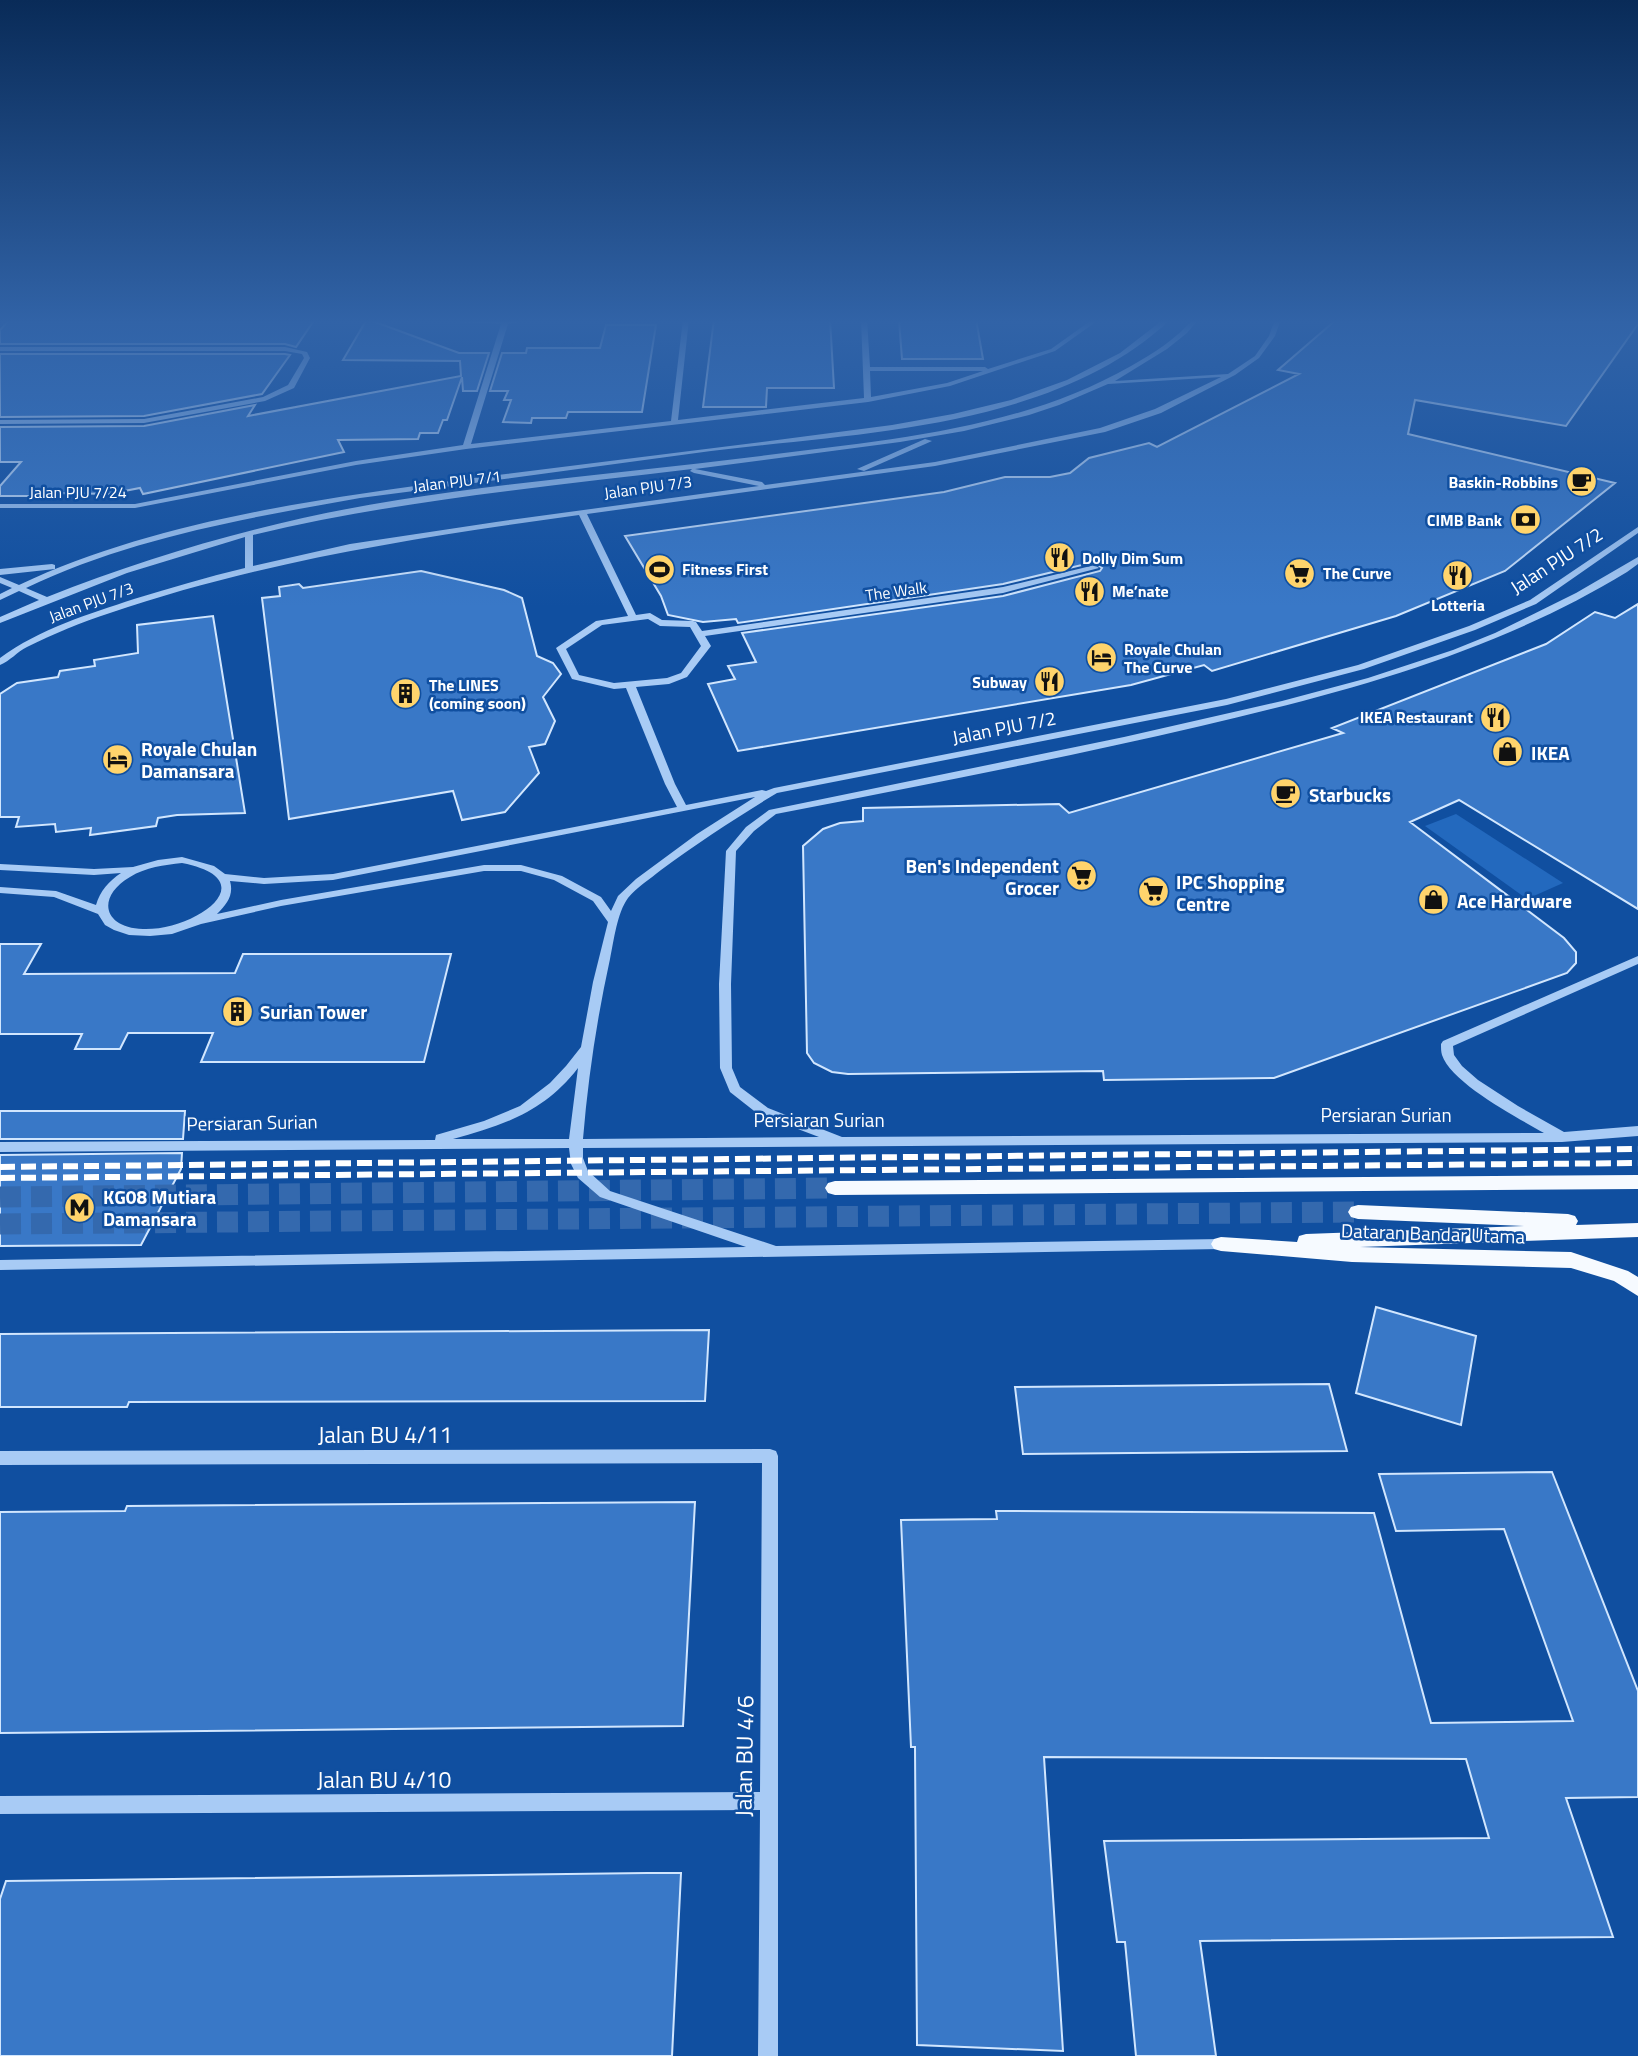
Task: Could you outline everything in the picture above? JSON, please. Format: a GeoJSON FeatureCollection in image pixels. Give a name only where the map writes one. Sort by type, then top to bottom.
{"type":"FeatureCollection","features":[{"type":"Feature","properties":{"kind":"main road"},"geometry":{"type":"LineString","coordinates":[[835,1188],[1638,1182]]}},
{"type":"Feature","properties":{"kind":"main road"},"geometry":{"type":"LineString","coordinates":[[1358,1212],[1638,1227]]}},
{"type":"Feature","properties":{"kind":"main road"},"geometry":{"type":"LineString","coordinates":[[1220,1244],[1638,1227]]}},
{"type":"Feature","properties":{"kind":"main road","name":"Dataran Bandar Utama"},"geometry":{"type":"LineString","coordinates":[[1220,1244],[1352,1254],[1571,1260],[1621,1276],[1638,1288]]}},
{"type":"Feature","properties":{"kind":"street"},"geometry":{"type":"LineString","coordinates":[[0,422],[144,421],[177,415]]}},
{"type":"Feature","properties":{"kind":"street"},"geometry":{"type":"LineString","coordinates":[[466,447],[476,415]]}},
{"type":"Feature","properties":{"kind":"street"},"geometry":{"type":"LineString","coordinates":[[674,423],[675,415]]}},
{"type":"Feature","properties":{"kind":"street","name":"Jalan PJU 7/24"},"geometry":{"type":"LineString","coordinates":[[0,506],[135,506],[356,463],[466,447],[742,415]]}},
{"type":"Feature","properties":{"kind":"street","name":"Jalan PJU 7/1"},"geometry":{"type":"LineString","coordinates":[[0,599],[18,587],[130,547],[282,509],[360,496],[902,425],[952,415]]}},
{"type":"Feature","properties":{"kind":"street","name":"Jalan PJU 7/1"},"geometry":{"type":"LineString","coordinates":[[0,620],[44,599],[149,561],[249,534],[390,504],[948,433],[1016,415]]}},
{"type":"Feature","properties":{"kind":"street","name":"Jalan PJU 7/3"},"geometry":{"type":"LineString","coordinates":[[0,662],[20,648],[71,624],[205,580],[249,569],[401,538],[959,459],[1102,430],[1146,415]]}},
{"type":"Feature","properties":{"kind":"street"},"geometry":{"type":"LineString","coordinates":[[844,476],[948,433]]}},
{"type":"Feature","properties":{"kind":"street"},"geometry":{"type":"LineString","coordinates":[[680,468],[772,486]]}},
{"type":"Feature","properties":{"kind":"street"},"geometry":{"type":"LineString","coordinates":[[582,512],[633,618]]}},
{"type":"Feature","properties":{"kind":"street","name":"Jalan PJU 7/2"},"geometry":{"type":"LineString","coordinates":[[774,1251],[605,1194],[583,1178],[576,1159],[588,1047],[611,920],[622,898],[647,876],[720,821],[774,791],[1146,719],[1251,696],[1361,667],[1472,628],[1533,601],[1638,528]]}},
{"type":"Feature","properties":{"kind":"street"},"geometry":{"type":"LineString","coordinates":[[249,534],[249,569]]}},
{"type":"Feature","properties":{"kind":"street"},"geometry":{"type":"LineString","coordinates":[[0,572],[37,570],[130,547]]}},
{"type":"Feature","properties":{"kind":"street","name":"Jalan PJU 7/2"},"geometry":{"type":"LineString","coordinates":[[845,1142],[763,1111],[735,1089],[726,1068],[725,984],[731,851],[750,829],[765,817],[773,812],[1159,733],[1370,681],[1419,666],[1510,630],[1551,611],[1638,560]]}},
{"type":"Feature","properties":{"kind":"street","name":"The Walk"},"geometry":{"type":"LineString","coordinates":[[699,634],[1003,590],[1095,568]]}},
{"type":"Feature","properties":{"kind":"street"},"geometry":{"type":"LineString","coordinates":[[0,580],[44,599]]}},
{"type":"Feature","properties":{"kind":"street"},"geometry":{"type":"LineString","coordinates":[[0,599],[20,611]]}},
{"type":"Feature","properties":{"kind":"street"},"geometry":{"type":"LineString","coordinates":[[650,616],[660,623],[693,624],[706,646],[684,675],[669,681],[614,686],[575,677],[561,648],[599,623],[633,618],[650,616]]}},
{"type":"Feature","properties":{"kind":"street"},"geometry":{"type":"LineString","coordinates":[[630,685],[670,785],[682,807]]}},
{"type":"Feature","properties":{"kind":"street"},"geometry":{"type":"LineString","coordinates":[[225,877],[264,881],[332,877],[774,791]]}},
{"type":"Feature","properties":{"kind":"street"},"geometry":{"type":"LineString","coordinates":[[199,921],[214,911],[228,888],[225,877],[215,868],[201,862],[161,862],[141,868],[123,876],[109,887],[101,899],[101,911],[107,921],[120,929],[137,933],[168,931],[199,921],[281,903],[484,868],[521,868],[558,878],[597,899],[611,920]]}},
{"type":"Feature","properties":{"kind":"street"},"geometry":{"type":"LineString","coordinates":[[0,867],[94,872],[141,868]]}},
{"type":"Feature","properties":{"kind":"street"},"geometry":{"type":"LineString","coordinates":[[0,890],[55,894],[101,911]]}},
{"type":"Feature","properties":{"kind":"street"},"geometry":{"type":"LineString","coordinates":[[1562,1137],[1476,1086],[1448,1057],[1445,1050],[1447,1044],[1638,960]]}},
{"type":"Feature","properties":{"kind":"street"},"geometry":{"type":"LineString","coordinates":[[424,1143],[503,1122],[530,1107],[564,1079],[588,1047]]}},
{"type":"Feature","properties":{"kind":"street","name":"Persiaran Surian"},"geometry":{"type":"LineString","coordinates":[[0,1147],[1562,1137],[1638,1131]]}},
{"type":"Feature","properties":{"kind":"street"},"geometry":{"type":"LineString","coordinates":[[0,1265],[1220,1244]]}},
{"type":"Feature","properties":{"kind":"street","name":"Jalan BU 4/11"},"geometry":{"type":"LineString","coordinates":[[0,1458],[770,1456]]}},
{"type":"Feature","properties":{"kind":"street","name":"Jalan BU 4/6"},"geometry":{"type":"LineString","coordinates":[[768,2056],[770,1456]]}},
{"type":"Feature","properties":{"kind":"street","name":"Jalan BU 4/10"},"geometry":{"type":"LineString","coordinates":[[0,1805],[767,1801]]}},
{"type":"Feature","properties":{"kind":"shaded area"},"geometry":{"type":"Polygon","coordinates":[[[1456,814],[1563,883],[1527,899],[1425,826],[1456,814]]]}},
{"type":"Feature","properties":{"kind":"building"},"geometry":{"type":"Polygon","coordinates":[[[0,415],[150,415],[144,416],[0,415]]]}},
{"type":"Feature","properties":{"kind":"building"},"geometry":{"type":"Polygon","coordinates":[[[202,415],[449,415],[447,420],[443,420],[438,433],[420,433],[418,439],[338,440],[344,452],[143,494],[140,488],[109,494],[0,496],[0,486],[21,462],[0,462],[0,427],[144,426],[202,415]]]}},
{"type":"Feature","properties":{"kind":"building"},"geometry":{"type":"Polygon","coordinates":[[[506,415],[567,415],[566,418],[532,418],[531,423],[503,422],[506,415]]]}},
{"type":"Feature","properties":{"kind":"building","name":"The Curve"},"geometry":{"type":"Polygon","coordinates":[[[1219,415],[1412,415],[1408,434],[1615,483],[1505,571],[1396,616],[1212,671],[1204,665],[1131,685],[738,751],[708,684],[735,679],[728,666],[756,662],[742,633],[1003,596],[1100,571],[1102,568],[1094,562],[1003,584],[738,623],[736,619],[703,622],[668,615],[661,596],[625,536],[944,492],[1005,477],[1050,477],[1070,473],[1089,458],[1149,443],[1157,447],[1219,415]]]}},
{"type":"Feature","properties":{"kind":"building","name":"The Curve"},"geometry":{"type":"Polygon","coordinates":[[[1502,415],[1574,415],[1566,426],[1502,415]]]}},
{"type":"Feature","properties":{"kind":"building","name":"The LINES (coming soon)"},"geometry":{"type":"Polygon","coordinates":[[[421,571],[504,590],[522,598],[537,656],[553,663],[561,674],[543,697],[555,721],[545,744],[529,747],[539,773],[505,812],[462,820],[453,791],[289,819],[262,598],[280,596],[279,587],[299,584],[303,588],[421,571]]]}},
{"type":"Feature","properties":{"kind":"building","name":"IPC Shopping Centre"},"geometry":{"type":"Polygon","coordinates":[[[1638,604],[1638,909],[1459,800],[1410,822],[1564,938],[1576,952],[1576,963],[1567,973],[1274,1078],[1104,1080],[1103,1071],[848,1074],[832,1072],[814,1063],[807,1053],[803,846],[823,829],[840,823],[863,821],[863,808],[1059,804],[1069,813],[1343,733],[1332,728],[1546,644],[1595,612],[1615,618],[1638,604]]]}},
{"type":"Feature","properties":{"kind":"building","name":"Royale Chulan Damansara"},"geometry":{"type":"Polygon","coordinates":[[[213,616],[245,813],[177,815],[158,818],[156,826],[90,835],[91,828],[56,832],[55,824],[16,827],[19,817],[0,817],[0,694],[17,683],[58,677],[60,671],[95,666],[94,660],[138,653],[137,625],[213,616]]]}},
{"type":"Feature","properties":{"kind":"building","name":"Surian Tower"},"geometry":{"type":"Polygon","coordinates":[[[0,944],[41,944],[24,974],[235,973],[243,954],[451,954],[424,1062],[201,1062],[213,1033],[128,1033],[120,1049],[75,1049],[82,1034],[0,1034],[0,944]]]}},
{"type":"Feature","properties":{"kind":"building"},"geometry":{"type":"Polygon","coordinates":[[[0,1111],[185,1111],[183,1139],[0,1139],[0,1111]]]}},
{"type":"Feature","properties":{"kind":"building","name":"KG08 Mutiara Damansara"},"geometry":{"type":"Polygon","coordinates":[[[182,1153],[181,1169],[141,1245],[0,1246],[0,1155],[182,1153]]]}},
{"type":"Feature","properties":{"kind":"building"},"geometry":{"type":"Polygon","coordinates":[[[1376,1307],[1476,1336],[1461,1425],[1356,1393],[1376,1307]]]}},
{"type":"Feature","properties":{"kind":"building"},"geometry":{"type":"Polygon","coordinates":[[[709,1330],[705,1401],[129,1402],[127,1407],[0,1407],[0,1334],[709,1330]]]}},
{"type":"Feature","properties":{"kind":"building"},"geometry":{"type":"Polygon","coordinates":[[[1329,1384],[1347,1451],[1023,1454],[1015,1387],[1329,1384]]]}},
{"type":"Feature","properties":{"kind":"building"},"geometry":{"type":"Polygon","coordinates":[[[1552,1472],[1638,1691],[1638,1797],[1566,1798],[1613,1937],[1200,1941],[1216,2056],[1136,2056],[1125,1942],[1117,1942],[1104,1841],[1489,1838],[1466,1759],[1044,1757],[1063,2051],[917,2045],[915,1747],[911,1747],[901,1520],[997,1519],[996,1511],[1374,1513],[1431,1723],[1573,1721],[1504,1529],[1396,1531],[1379,1474],[1552,1472]]]}},
{"type":"Feature","properties":{"kind":"building"},"geometry":{"type":"Polygon","coordinates":[[[695,1502],[683,1726],[0,1733],[0,1512],[125,1511],[127,1506],[695,1502]]]}},
{"type":"Feature","properties":{"kind":"building"},"geometry":{"type":"Polygon","coordinates":[[[681,1873],[672,2056],[0,2056],[0,1899],[6,1881],[681,1873]]]}},
{"type":"Feature","properties":{"kind":"tunnel"},"geometry":{"type":"LineString","coordinates":[[0,1197],[835,1188]]}},
{"type":"Feature","properties":{"kind":"tunnel"},"geometry":{"type":"LineString","coordinates":[[0,1224],[1358,1212]]}},
{"type":"Feature","properties":{"kind":"railway"},"geometry":{"type":"LineString","coordinates":[[0,1167],[1638,1149]]}},
{"type":"Feature","properties":{"kind":"railway"},"geometry":{"type":"LineString","coordinates":[[0,1178],[1638,1163]]}},
{"type":"Feature","properties":{"kind":"place","name":"Baskin-Robbins"},"geometry":{"type":"Point","coordinates":[1581,482]}},
{"type":"Feature","properties":{"kind":"place","name":"CIMB Bank"},"geometry":{"type":"Point","coordinates":[1525,520]}},
{"type":"Feature","properties":{"kind":"place","name":"Dolly Dim Sum"},"geometry":{"type":"Point","coordinates":[1059,558]}},
{"type":"Feature","properties":{"kind":"place","name":"Fitness First"},"geometry":{"type":"Point","coordinates":[659,569]}},
{"type":"Feature","properties":{"kind":"place","name":"The Curve"},"geometry":{"type":"Point","coordinates":[1300,573]}},
{"type":"Feature","properties":{"kind":"place","name":"Lotteria"},"geometry":{"type":"Point","coordinates":[1458,576]}},
{"type":"Feature","properties":{"kind":"place","name":"Me’nate"},"geometry":{"type":"Point","coordinates":[1089,591]}},
{"type":"Feature","properties":{"kind":"place","name":"Royale Chulan The Curve"},"geometry":{"type":"Point","coordinates":[1101,658]}},
{"type":"Feature","properties":{"kind":"place","name":"Subway"},"geometry":{"type":"Point","coordinates":[1050,682]}},
{"type":"Feature","properties":{"kind":"place","name":"The LINES (coming soon)"},"geometry":{"type":"Point","coordinates":[406,694]}},
{"type":"Feature","properties":{"kind":"place","name":"IKEA Restaurant"},"geometry":{"type":"Point","coordinates":[1496,717]}},
{"type":"Feature","properties":{"kind":"place","name":"IKEA"},"geometry":{"type":"Point","coordinates":[1508,752]}},
{"type":"Feature","properties":{"kind":"place","name":"Royale Chulan Damansara"},"geometry":{"type":"Point","coordinates":[118,759]}},
{"type":"Feature","properties":{"kind":"place","name":"Starbucks"},"geometry":{"type":"Point","coordinates":[1286,794]}},
{"type":"Feature","properties":{"kind":"place","name":"Ben's Independent Grocer"},"geometry":{"type":"Point","coordinates":[1082,876]}},
{"type":"Feature","properties":{"kind":"place","name":"IPC Shopping Centre"},"geometry":{"type":"Point","coordinates":[1153,892]}},
{"type":"Feature","properties":{"kind":"place","name":"Ace Hardware"},"geometry":{"type":"Point","coordinates":[1434,900]}},
{"type":"Feature","properties":{"kind":"place","name":"Surian Tower"},"geometry":{"type":"Point","coordinates":[237,1011]}},
{"type":"Feature","properties":{"kind":"place","name":"KG08 Mutiara Damansara"},"geometry":{"type":"Point","coordinates":[80,1207]}}]}
